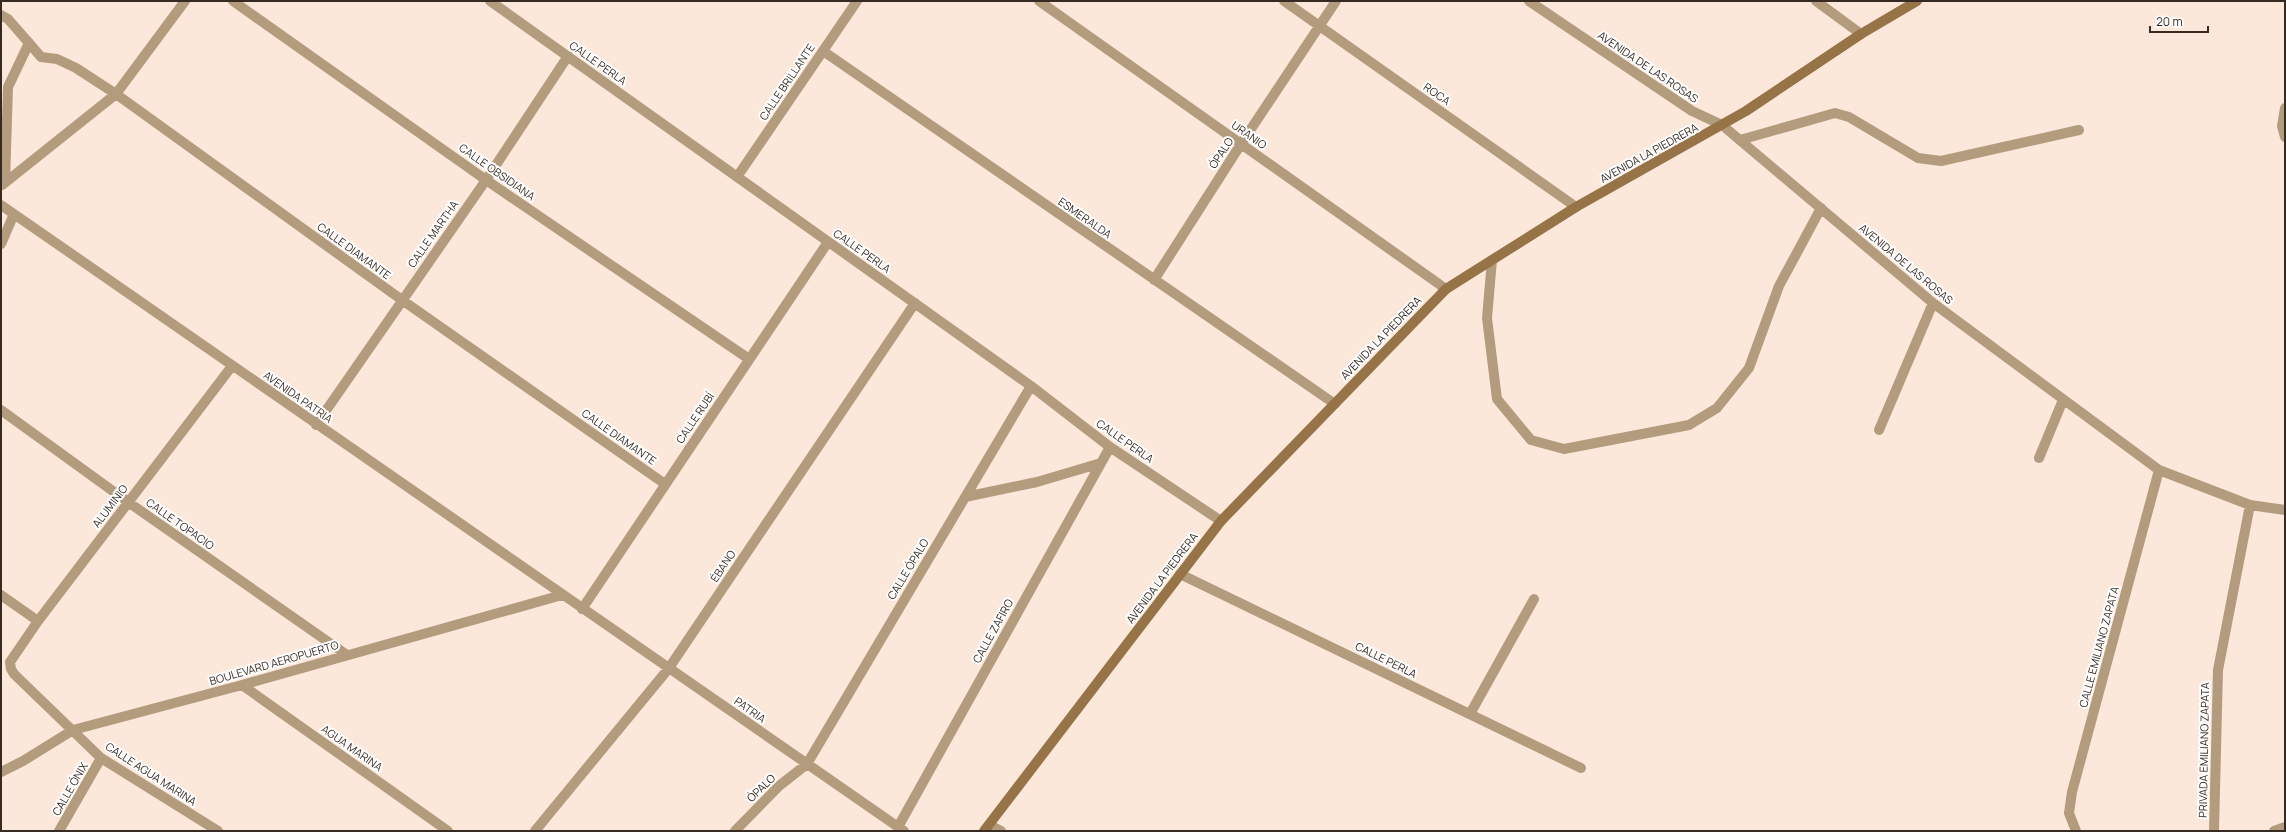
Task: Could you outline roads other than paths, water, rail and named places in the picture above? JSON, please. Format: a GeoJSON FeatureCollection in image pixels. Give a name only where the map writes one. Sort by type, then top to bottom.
{"type":"FeatureCollection","features":[{"type":"Feature","properties":{"kind":"street"},"geometry":{"type":"LineString","coordinates":[[3,184],[116,94],[185,1]]}},
{"type":"Feature","properties":{"kind":"street","name":"CALLE OBSIDIANA"},"geometry":{"type":"LineString","coordinates":[[233,1],[486,180],[749,359]]}},
{"type":"Feature","properties":{"kind":"street","name":"CALLE PERLA"},"geometry":{"type":"LineString","coordinates":[[490,1],[1031,386],[1110,447],[1221,521]]}},
{"type":"Feature","properties":{"kind":"street","name":"CALLE BRILLANTE"},"geometry":{"type":"LineString","coordinates":[[737,177],[857,1]]}},
{"type":"Feature","properties":{"kind":"street","name":"URANIO"},"geometry":{"type":"LineString","coordinates":[[1039,1],[1446,289]]}},
{"type":"Feature","properties":{"kind":"street","name":"ROCA"},"geometry":{"type":"LineString","coordinates":[[1284,1],[1576,207]]}},
{"type":"Feature","properties":{"kind":"street","name":"ÓPALO"},"geometry":{"type":"LineString","coordinates":[[1154,280],[1241,144],[1321,27],[1336,1]]}},
{"type":"Feature","properties":{"kind":"street","name":"AVENIDA DE LAS ROSAS"},"geometry":{"type":"LineString","coordinates":[[1529,1],[1692,111],[1722,125],[1933,303],[2159,470],[2250,505],[2285,510]]}},
{"type":"Feature","properties":{"kind":"street"},"geometry":{"type":"LineString","coordinates":[[1816,1],[1861,34]]}},
{"type":"Feature","properties":{"kind":"street","name":"AVENIDA LA PIEDRERA"},"geometry":{"type":"LineString","coordinates":[[987,828],[1221,521],[1446,289],[1576,207],[1722,125],[1861,34],[1917,1]]}},
{"type":"Feature","properties":{"kind":"street","name":"CALLE DIAMANTE"},"geometry":{"type":"LineString","coordinates":[[1,15],[8,19],[41,57],[57,60],[76,68],[116,94],[402,300],[665,484]]}},
{"type":"Feature","properties":{"kind":"street"},"geometry":{"type":"LineString","coordinates":[[3,184],[8,87],[29,43]]}},
{"type":"Feature","properties":{"kind":"street","name":"ESMERALDA"},"geometry":{"type":"LineString","coordinates":[[823,51],[1335,404]]}},
{"type":"Feature","properties":{"kind":"street","name":"CALLE MARTHA"},"geometry":{"type":"LineString","coordinates":[[316,425],[486,180],[568,56]]}},
{"type":"Feature","properties":{"kind":"street"},"geometry":{"type":"LineString","coordinates":[[2285,108],[2282,126],[2285,137]]}},
{"type":"Feature","properties":{"kind":"street"},"geometry":{"type":"LineString","coordinates":[[1740,140],[1835,114],[1849,117],[1918,158],[1941,161],[2079,130]]}},
{"type":"Feature","properties":{"kind":"street","name":"AVENIDA PATRIA"},"geometry":{"type":"LineString","coordinates":[[1,205],[582,609]]}},
{"type":"Feature","properties":{"kind":"street"},"geometry":{"type":"LineString","coordinates":[[1492,260],[1487,318],[1497,399],[1531,440],[1564,449],[1689,425],[1717,408],[1749,368],[1779,286],[1821,208]]}},
{"type":"Feature","properties":{"kind":"street"},"geometry":{"type":"LineString","coordinates":[[1,244],[14,214]]}},
{"type":"Feature","properties":{"kind":"street","name":"CALLE RUBÍ"},"geometry":{"type":"LineString","coordinates":[[582,609],[828,242]]}},
{"type":"Feature","properties":{"kind":"street","name":"ÉBANO"},"geometry":{"type":"LineString","coordinates":[[535,831],[669,668],[915,303]]}},
{"type":"Feature","properties":{"kind":"street"},"geometry":{"type":"LineString","coordinates":[[1879,430],[1933,303]]}},
{"type":"Feature","properties":{"kind":"street","name":"ALUMINIO"},"geometry":{"type":"LineString","coordinates":[[10,662],[38,622],[128,502],[232,366]]}},
{"type":"Feature","properties":{"kind":"street","name":"CALLE ÓPALO"},"geometry":{"type":"LineString","coordinates":[[807,764],[1031,386]]}},
{"type":"Feature","properties":{"kind":"street"},"geometry":{"type":"LineString","coordinates":[[2039,458],[2063,400]]}},
{"type":"Feature","properties":{"kind":"street","name":"CALLE TOPACIO"},"geometry":{"type":"LineString","coordinates":[[1,410],[128,502],[347,655]]}},
{"type":"Feature","properties":{"kind":"street","name":"CALLE ZAFIRO"},"geometry":{"type":"LineString","coordinates":[[901,829],[1110,447]]}},
{"type":"Feature","properties":{"kind":"street"},"geometry":{"type":"LineString","coordinates":[[965,497],[1037,482],[1101,463]]}},
{"type":"Feature","properties":{"kind":"street","name":"CALLE EMILIANO ZAPATA"},"geometry":{"type":"LineString","coordinates":[[2076,831],[2069,813],[2072,792],[2159,470]]}},
{"type":"Feature","properties":{"kind":"street","name":"PRIVADA EMILIANO ZAPATA"},"geometry":{"type":"LineString","coordinates":[[2214,831],[2218,670],[2250,505]]}},
{"type":"Feature","properties":{"kind":"street","name":"CALLE PERLA"},"geometry":{"type":"LineString","coordinates":[[1180,574],[1581,768]]}},
{"type":"Feature","properties":{"kind":"street"},"geometry":{"type":"LineString","coordinates":[[1,595],[38,622]]}},
{"type":"Feature","properties":{"kind":"street","name":"BOULEVARD AEROPUERTO"},"geometry":{"type":"LineString","coordinates":[[1,772],[23,761],[73,730],[242,685],[562,595]]}},
{"type":"Feature","properties":{"kind":"street"},"geometry":{"type":"LineString","coordinates":[[1470,714],[1534,599]]}},
{"type":"Feature","properties":{"kind":"street","name":"PATRIA"},"geometry":{"type":"LineString","coordinates":[[582,609],[901,829]]}},
{"type":"Feature","properties":{"kind":"street","name":"CALLE AGUA MARINA"},"geometry":{"type":"LineString","coordinates":[[10,662],[11,669],[14,674],[101,758],[218,831]]}},
{"type":"Feature","properties":{"kind":"street","name":"AGUA MARINA"},"geometry":{"type":"LineString","coordinates":[[242,685],[448,831]]}},
{"type":"Feature","properties":{"kind":"street","name":"CALLE ÓNIX"},"geometry":{"type":"LineString","coordinates":[[59,831],[101,758]]}},
{"type":"Feature","properties":{"kind":"street","name":"ÓPALO"},"geometry":{"type":"LineString","coordinates":[[735,831],[779,786],[807,764]]}},
{"type":"Feature","properties":{"kind":"street"},"geometry":{"type":"LineString","coordinates":[[2274,831],[2285,827]]}},
{"type":"Feature","properties":{"kind":"street"},"geometry":{"type":"LineString","coordinates":[[987,828],[1001,831]]}}]}
